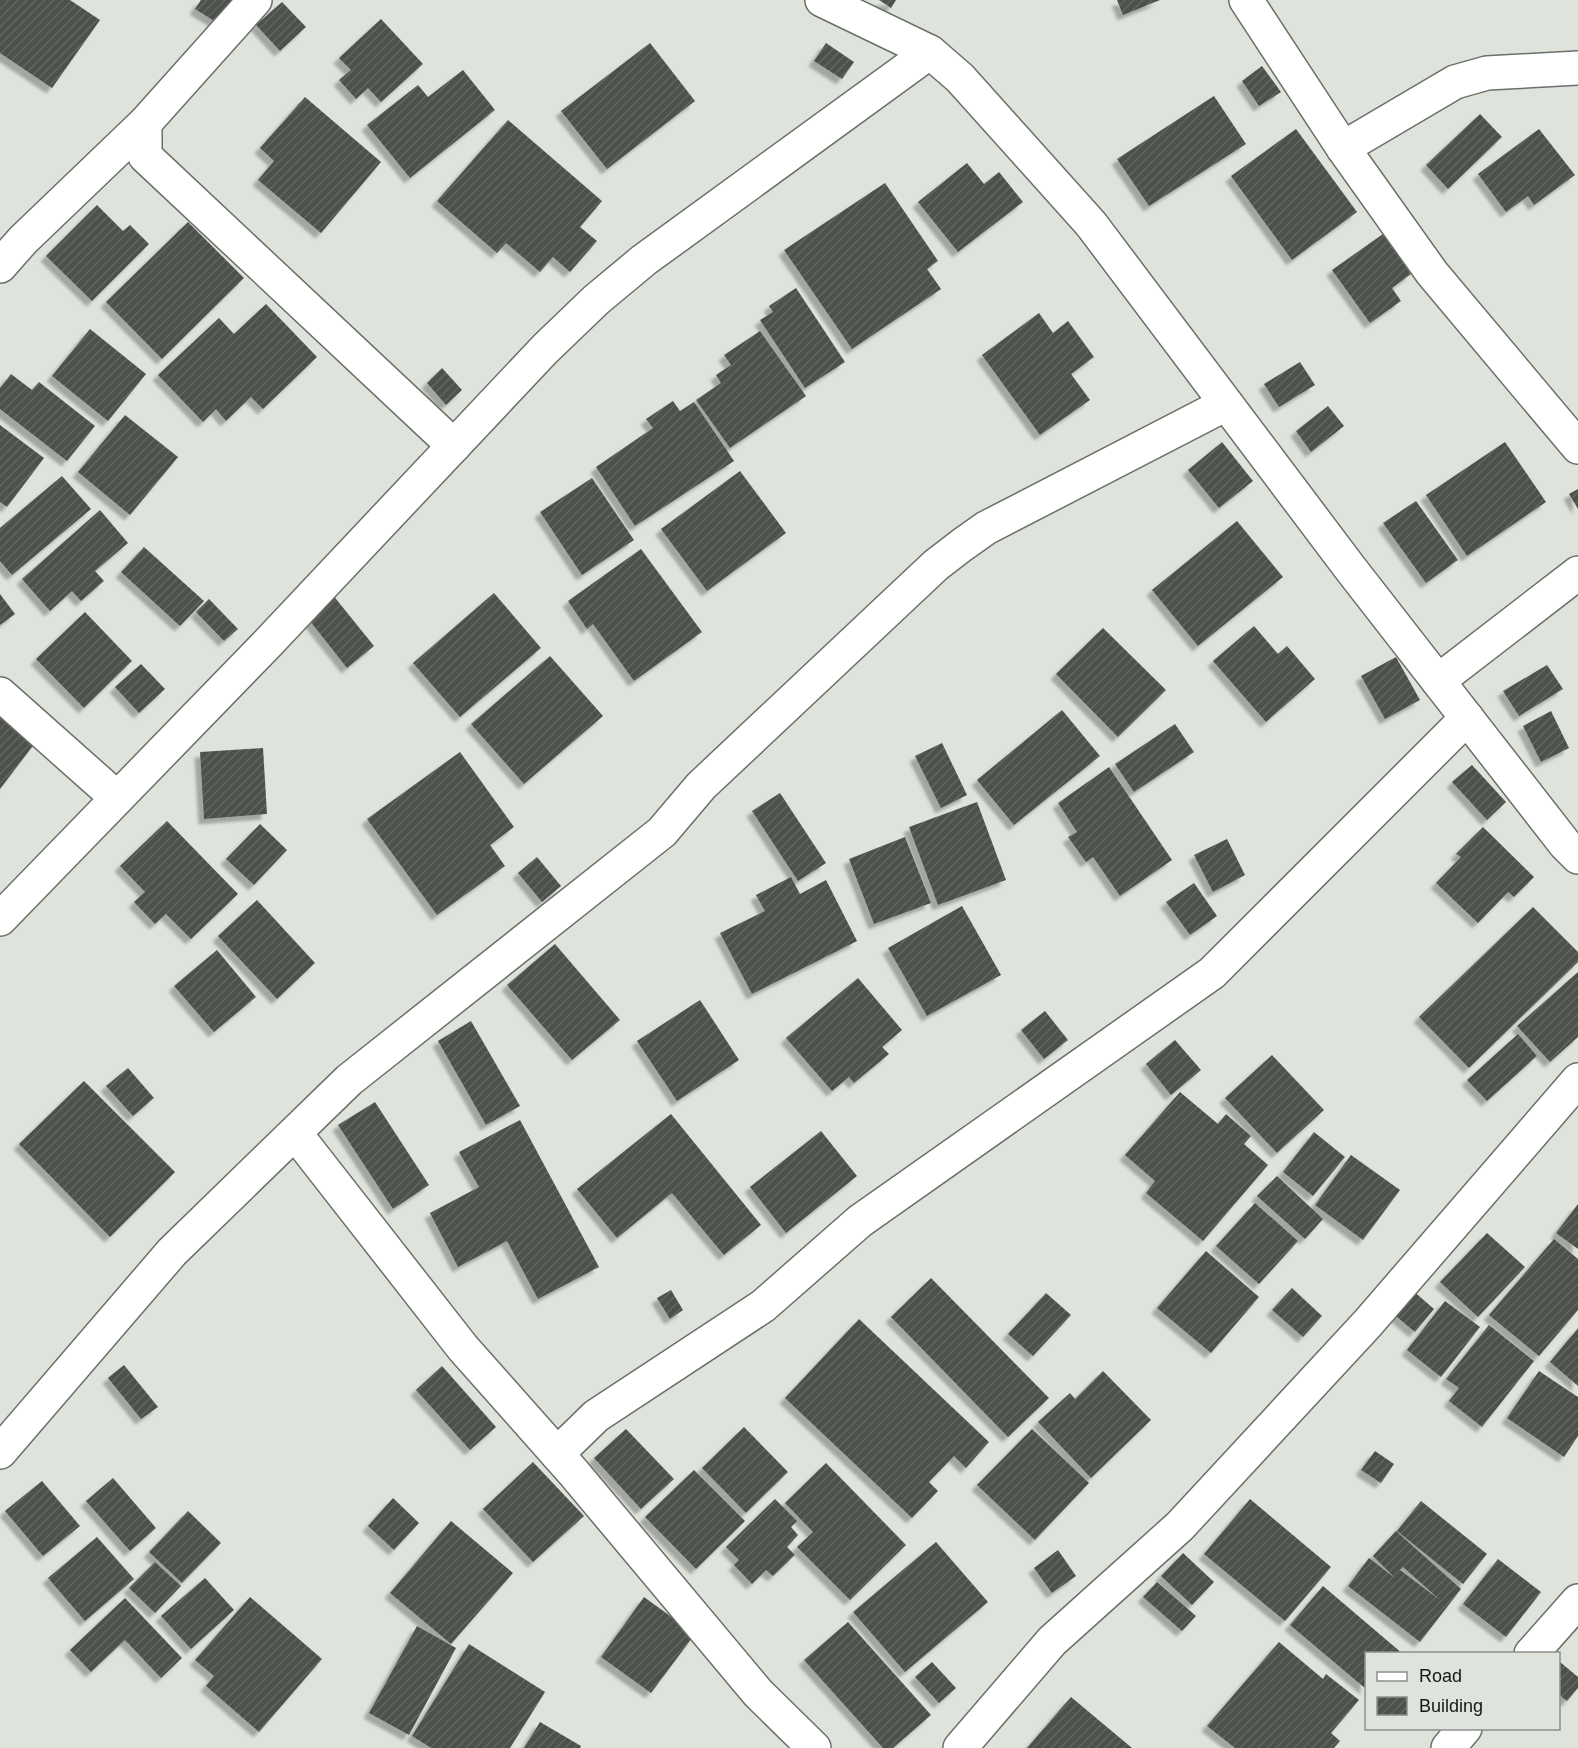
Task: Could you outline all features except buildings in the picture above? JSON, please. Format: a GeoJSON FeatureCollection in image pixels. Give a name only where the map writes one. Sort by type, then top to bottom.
{"type":"FeatureCollection","features":[{"type":"Feature","properties":{"kind":"street"},"geometry":{"type":"LineString","coordinates":[[0,266],[23,240],[145,123],[255,0]]}},
{"type":"Feature","properties":{"kind":"street"},"geometry":{"type":"LineString","coordinates":[[822,0],[930,52],[960,78],[1091,224],[1438,681],[1565,844],[1578,857]]}},
{"type":"Feature","properties":{"kind":"street"},"geometry":{"type":"LineString","coordinates":[[1246,0],[1343,148],[1432,273],[1578,447]]}},
{"type":"Feature","properties":{"kind":"street"},"geometry":{"type":"LineString","coordinates":[[0,919],[268,643],[545,349],[596,300],[930,52]]}},
{"type":"Feature","properties":{"kind":"street"},"geometry":{"type":"LineString","coordinates":[[1343,148],[1455,82],[1487,73],[1578,68]]}},
{"type":"Feature","properties":{"kind":"street"},"geometry":{"type":"LineString","coordinates":[[145,123],[145,156],[454,446]]}},
{"type":"Feature","properties":{"kind":"street"},"geometry":{"type":"LineString","coordinates":[[0,1452],[172,1252],[349,1080],[662,832],[701,786],[936,565],[986,528],[1226,404]]}},
{"type":"Feature","properties":{"kind":"street"},"geometry":{"type":"LineString","coordinates":[[1438,681],[1578,573]]}},
{"type":"Feature","properties":{"kind":"street"},"geometry":{"type":"LineString","coordinates":[[0,694],[117,798]]}},
{"type":"Feature","properties":{"kind":"street"},"geometry":{"type":"LineString","coordinates":[[557,1454],[596,1416],[763,1306],[860,1221],[1212,973],[1467,718]]}},
{"type":"Feature","properties":{"kind":"street"},"geometry":{"type":"LineString","coordinates":[[960,1748],[1052,1641],[1180,1526],[1368,1323],[1578,1080]]}},
{"type":"Feature","properties":{"kind":"street"},"geometry":{"type":"LineString","coordinates":[[295,1134],[463,1348],[557,1454],[758,1693],[814,1748]]}},
{"type":"Feature","properties":{"kind":"street"},"geometry":{"type":"LineString","coordinates":[[1532,1652],[1578,1601]]}},
{"type":"Feature","properties":{"kind":"street"},"geometry":{"type":"LineString","coordinates":[[1448,1748],[1463,1730]]}}]}
